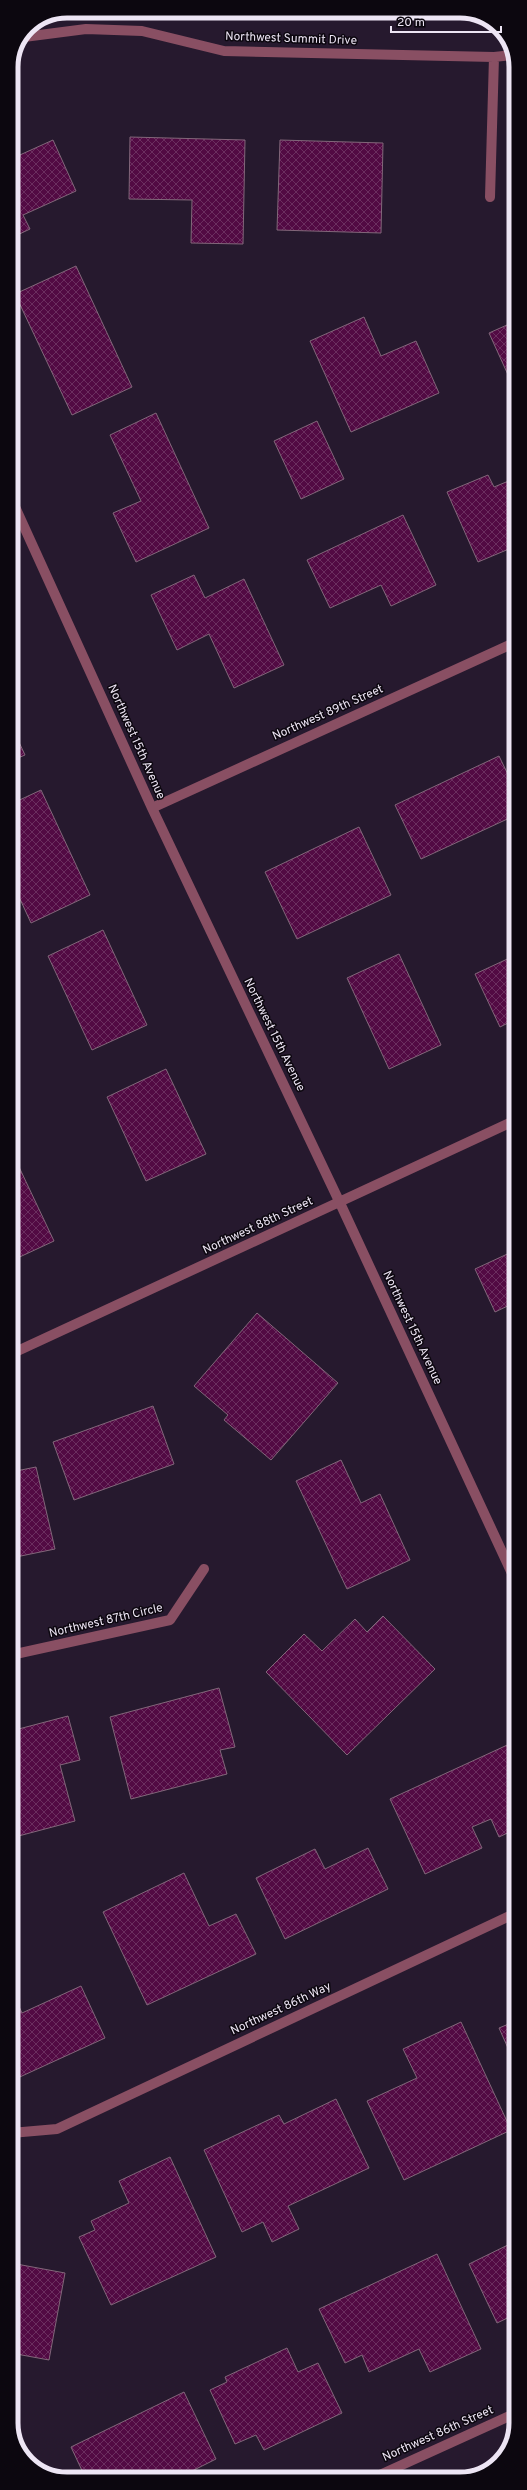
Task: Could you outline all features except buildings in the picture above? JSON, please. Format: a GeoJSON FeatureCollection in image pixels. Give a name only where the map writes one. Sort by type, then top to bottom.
{"type":"FeatureCollection","features":[{"type":"Feature","properties":{"kind":"street","name":"Northwest Summit Drive"},"geometry":{"type":"LineString","coordinates":[[29,36],[86,29],[142,31],[224,51],[494,57],[507,56]]}},
{"type":"Feature","properties":{"kind":"street"},"geometry":{"type":"LineString","coordinates":[[490,197],[494,57]]}},
{"type":"Feature","properties":{"kind":"street","name":"Northwest 15th Avenue"},"geometry":{"type":"LineString","coordinates":[[18,513],[152,808],[340,1203],[509,1567]]}},
{"type":"Feature","properties":{"kind":"street","name":"Northwest 89th Street"},"geometry":{"type":"LineString","coordinates":[[152,808],[509,645]]}},
{"type":"Feature","properties":{"kind":"street","name":"Northwest 88th Street"},"geometry":{"type":"LineString","coordinates":[[18,1351],[340,1203],[509,1123]]}},
{"type":"Feature","properties":{"kind":"street","name":"Northwest 87th Circle"},"geometry":{"type":"LineString","coordinates":[[18,1653],[170,1620],[204,1569]]}},
{"type":"Feature","properties":{"kind":"street","name":"Northwest 86th Way"},"geometry":{"type":"LineString","coordinates":[[18,2133],[57,2130],[509,1916]]}},
{"type":"Feature","properties":{"kind":"street","name":"Northwest 86th Street"},"geometry":{"type":"LineString","coordinates":[[384,2472],[509,2416]]}}]}
